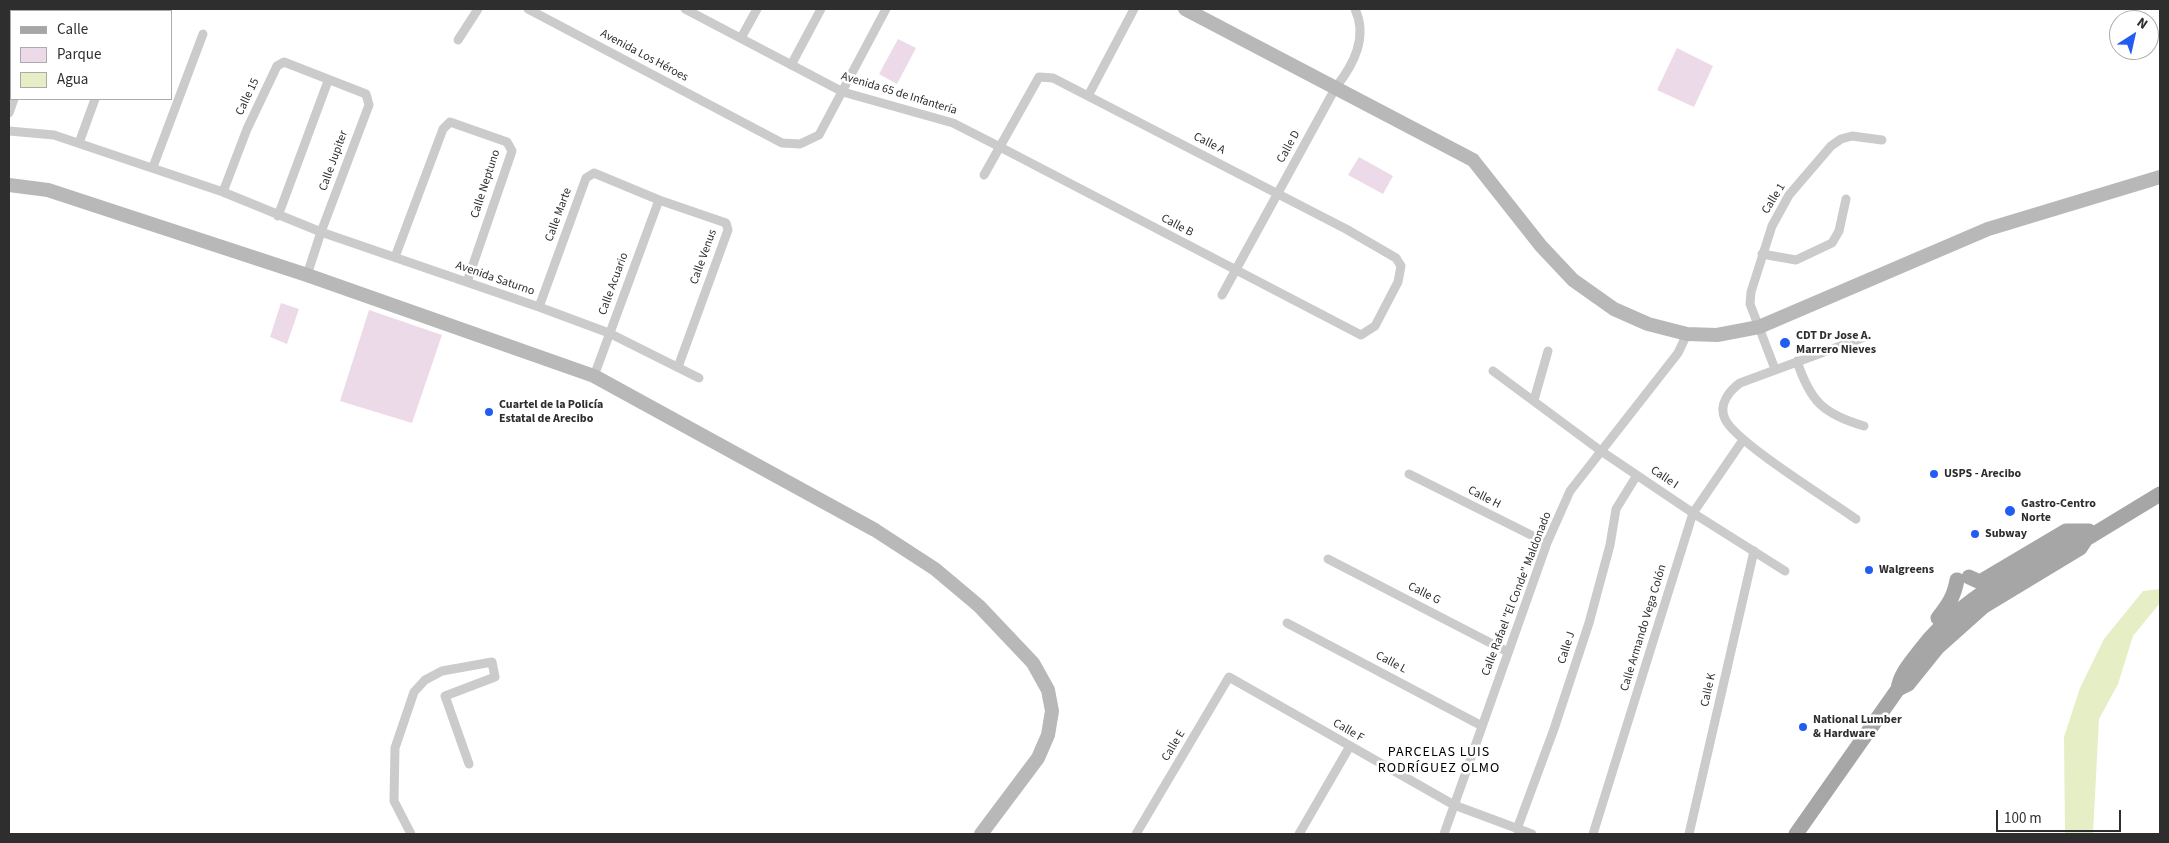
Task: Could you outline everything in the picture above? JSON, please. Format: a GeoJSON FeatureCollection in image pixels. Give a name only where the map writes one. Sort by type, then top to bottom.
{"type":"FeatureCollection","features":[{"type":"Feature","properties":{"kind":"main road"},"geometry":{"type":"LineString","coordinates":[[1796,834],[1898,689],[1900,678],[1927,640],[1944,622],[1977,595],[2075,540],[2086,538],[2160,494]]}},
{"type":"Feature","properties":{"kind":"main road"},"geometry":{"type":"LineString","coordinates":[[1927,640],[1930,628],[1951,602],[1963,579],[1980,582],[2066,531],[2100,530]]}},
{"type":"Feature","properties":{"kind":"main road"},"geometry":{"type":"LineString","coordinates":[[1898,689],[1908,684],[1937,648],[1984,606],[2080,548],[2086,538]]}},
{"type":"Feature","properties":{"kind":"street"},"geometry":{"type":"LineString","coordinates":[[458,40],[478,9]]}},
{"type":"Feature","properties":{"kind":"street","name":"Avenida Los Héroes"},"geometry":{"type":"LineString","coordinates":[[528,9],[782,142],[800,144],[818,135],[843,92],[886,9]]}},
{"type":"Feature","properties":{"kind":"street"},"geometry":{"type":"LineString","coordinates":[[741,38],[757,9]]}},
{"type":"Feature","properties":{"kind":"street"},"geometry":{"type":"LineString","coordinates":[[791,65],[821,9]]}},
{"type":"Feature","properties":{"kind":"street"},"geometry":{"type":"LineString","coordinates":[[984,175],[1039,77],[1053,78],[1088,96],[1134,9]]}},
{"type":"Feature","properties":{"kind":"street"},"geometry":{"type":"LineString","coordinates":[[1185,9],[1473,160],[1541,246],[1573,280],[1614,309],[1648,324],[1687,334],[1717,335],[1759,327],[1988,228],[2160,178]]}},
{"type":"Feature","properties":{"kind":"street","name":"Calle D"},"geometry":{"type":"LineString","coordinates":[[1222,295],[1336,87],[1350,69],[1362,37],[1355,9]]}},
{"type":"Feature","properties":{"kind":"street","name":"Avenida 65 de Infantería"},"geometry":{"type":"LineString","coordinates":[[690,10],[843,92],[952,123],[1000,146]]}},
{"type":"Feature","properties":{"kind":"street"},"geometry":{"type":"LineString","coordinates":[[153,167],[202,34]]}},
{"type":"Feature","properties":{"kind":"street","name":"Calle 15"},"geometry":{"type":"LineString","coordinates":[[223,192],[247,129],[277,66],[284,62],[328,80]]}},
{"type":"Feature","properties":{"kind":"street"},"geometry":{"type":"LineString","coordinates":[[278,216],[328,80]]}},
{"type":"Feature","properties":{"kind":"street","name":"Calle Jupiter"},"geometry":{"type":"LineString","coordinates":[[307,275],[321,232],[369,105],[366,94],[328,80]]}},
{"type":"Feature","properties":{"kind":"street","name":"Calle A"},"geometry":{"type":"LineString","coordinates":[[1088,96],[1396,258],[1402,266]]}},
{"type":"Feature","properties":{"kind":"street"},"geometry":{"type":"LineString","coordinates":[[9,113],[14,100]]}},
{"type":"Feature","properties":{"kind":"street"},"geometry":{"type":"LineString","coordinates":[[79,143],[95,100]]}},
{"type":"Feature","properties":{"kind":"street","name":"Calle Neptuno"},"geometry":{"type":"LineString","coordinates":[[395,257],[443,129],[450,122],[508,142],[512,150],[467,282]]}},
{"type":"Feature","properties":{"kind":"street","name":"Avenida Saturno"},"geometry":{"type":"LineString","coordinates":[[9,130],[54,136],[79,143],[223,192],[321,232],[610,333],[699,378]]}},
{"type":"Feature","properties":{"kind":"street","name":"Calle 1"},"geometry":{"type":"LineString","coordinates":[[1775,369],[1750,304],[1751,292],[1772,226],[1789,196],[1831,146],[1842,139],[1852,136],[1882,140]]}},
{"type":"Feature","properties":{"kind":"street","name":"Calle B"},"geometry":{"type":"LineString","coordinates":[[1000,146],[1361,335],[1375,326],[1398,282],[1402,266]]}},
{"type":"Feature","properties":{"kind":"street","name":"Calle Marte"},"geometry":{"type":"LineString","coordinates":[[539,307],[586,178],[594,173],[659,200]]}},
{"type":"Feature","properties":{"kind":"street"},"geometry":{"type":"LineString","coordinates":[[9,185],[48,190],[307,275],[594,376],[875,530],[935,569],[978,606],[1033,663],[1048,690],[1052,711],[1048,734],[1038,758],[981,834]]}},
{"type":"Feature","properties":{"kind":"street"},"geometry":{"type":"LineString","coordinates":[[1762,254],[1796,260],[1832,243],[1839,231],[1846,198]]}},
{"type":"Feature","properties":{"kind":"street","name":"Calle Acuario"},"geometry":{"type":"LineString","coordinates":[[594,376],[659,200]]}},
{"type":"Feature","properties":{"kind":"street","name":"Calle Venus"},"geometry":{"type":"LineString","coordinates":[[659,200],[726,222],[728,230],[678,367]]}},
{"type":"Feature","properties":{"kind":"street","name":"Calle Rafael \"El Conde\" Maldonado"},"geometry":{"type":"LineString","coordinates":[[1444,834],[1547,543],[1570,491],[1678,353],[1687,334]]}},
{"type":"Feature","properties":{"kind":"street"},"geometry":{"type":"LineString","coordinates":[[1856,519],[1742,440],[1724,418],[1723,407],[1731,389],[1740,383],[1862,338]]}},
{"type":"Feature","properties":{"kind":"street"},"geometry":{"type":"LineString","coordinates":[[1534,400],[1548,351]]}},
{"type":"Feature","properties":{"kind":"street"},"geometry":{"type":"LineString","coordinates":[[1797,361],[1804,383],[1814,400],[1842,420],[1864,426]]}},
{"type":"Feature","properties":{"kind":"street","name":"Calle I"},"geometry":{"type":"LineString","coordinates":[[1493,371],[1601,451],[1693,513],[1785,571]]}},
{"type":"Feature","properties":{"kind":"street","name":"Calle Armando Vega Colón"},"geometry":{"type":"LineString","coordinates":[[1593,834],[1693,513],[1742,440]]}},
{"type":"Feature","properties":{"kind":"street","name":"Calle H"},"geometry":{"type":"LineString","coordinates":[[1410,474],[1547,543]]}},
{"type":"Feature","properties":{"kind":"street","name":"Calle J"},"geometry":{"type":"LineString","coordinates":[[1517,829],[1551,738],[1589,623],[1610,545],[1616,509],[1637,475]]}},
{"type":"Feature","properties":{"kind":"street","name":"Calle K"},"geometry":{"type":"LineString","coordinates":[[1689,834],[1754,551]]}},
{"type":"Feature","properties":{"kind":"street","name":"Calle G"},"geometry":{"type":"LineString","coordinates":[[1328,559],[1508,652]]}},
{"type":"Feature","properties":{"kind":"street","name":"Calle L"},"geometry":{"type":"LineString","coordinates":[[1287,623],[1482,726]]}},
{"type":"Feature","properties":{"kind":"street"},"geometry":{"type":"LineString","coordinates":[[411,834],[394,801],[395,748],[414,692],[424,680],[442,671],[492,662],[495,677],[444,696],[469,764]]}},
{"type":"Feature","properties":{"kind":"street","name":"Calle E"},"geometry":{"type":"LineString","coordinates":[[1136,834],[1229,677],[1236,681]]}},
{"type":"Feature","properties":{"kind":"street","name":"Calle F"},"geometry":{"type":"LineString","coordinates":[[1236,681],[1454,805],[1532,834]]}},
{"type":"Feature","properties":{"kind":"street"},"geometry":{"type":"LineString","coordinates":[[1299,834],[1350,746]]}},
{"type":"Feature","properties":{"kind":"green space"},"geometry":{"type":"Polygon","coordinates":[[[898,39],[916,48],[897,84],[879,74],[898,39]]]}},
{"type":"Feature","properties":{"kind":"green space"},"geometry":{"type":"Polygon","coordinates":[[[1677,48],[1713,66],[1694,107],[1657,90],[1677,48]]]}},
{"type":"Feature","properties":{"kind":"green space"},"geometry":{"type":"Polygon","coordinates":[[[1359,157],[1393,176],[1383,194],[1348,175],[1359,157]]]}},
{"type":"Feature","properties":{"kind":"green space"},"geometry":{"type":"Polygon","coordinates":[[[281,303],[299,309],[287,344],[270,337],[281,303]]]}},
{"type":"Feature","properties":{"kind":"green space"},"geometry":{"type":"Polygon","coordinates":[[[369,310],[442,335],[412,423],[340,401],[369,310]]]}},
{"type":"Feature","properties":{"kind":"water"},"geometry":{"type":"Polygon","coordinates":[[[2160,589],[2160,603],[2133,636],[2118,684],[2099,719],[2093,834],[2065,834],[2064,737],[2080,688],[2104,639],[2143,591],[2160,589]]]}},
{"type":"Feature","properties":{"kind":"place","name":"CDT Dr Jose A. Marrero Nieves"},"geometry":{"type":"Point","coordinates":[1785,343]}},
{"type":"Feature","properties":{"kind":"place","name":"Cuartel de la Policía Estatal de Arecibo"},"geometry":{"type":"Point","coordinates":[489,412]}},
{"type":"Feature","properties":{"kind":"place","name":"USPS - Arecibo"},"geometry":{"type":"Point","coordinates":[1934,474]}},
{"type":"Feature","properties":{"kind":"place","name":"Gastro-Centro Norte"},"geometry":{"type":"Point","coordinates":[2010,511]}},
{"type":"Feature","properties":{"kind":"place","name":"Subway"},"geometry":{"type":"Point","coordinates":[1975,534]}},
{"type":"Feature","properties":{"kind":"place","name":"Walgreens"},"geometry":{"type":"Point","coordinates":[1869,570]}},
{"type":"Feature","properties":{"kind":"place","name":"National Lumber & Hardware"},"geometry":{"type":"Point","coordinates":[1803,727]}},
{"type":"Feature","properties":{"kind":"district","name":"PARCELAS LUIS RODRÍGUEZ OLMO"},"geometry":{"type":"Point","coordinates":[1439,762]}}]}
